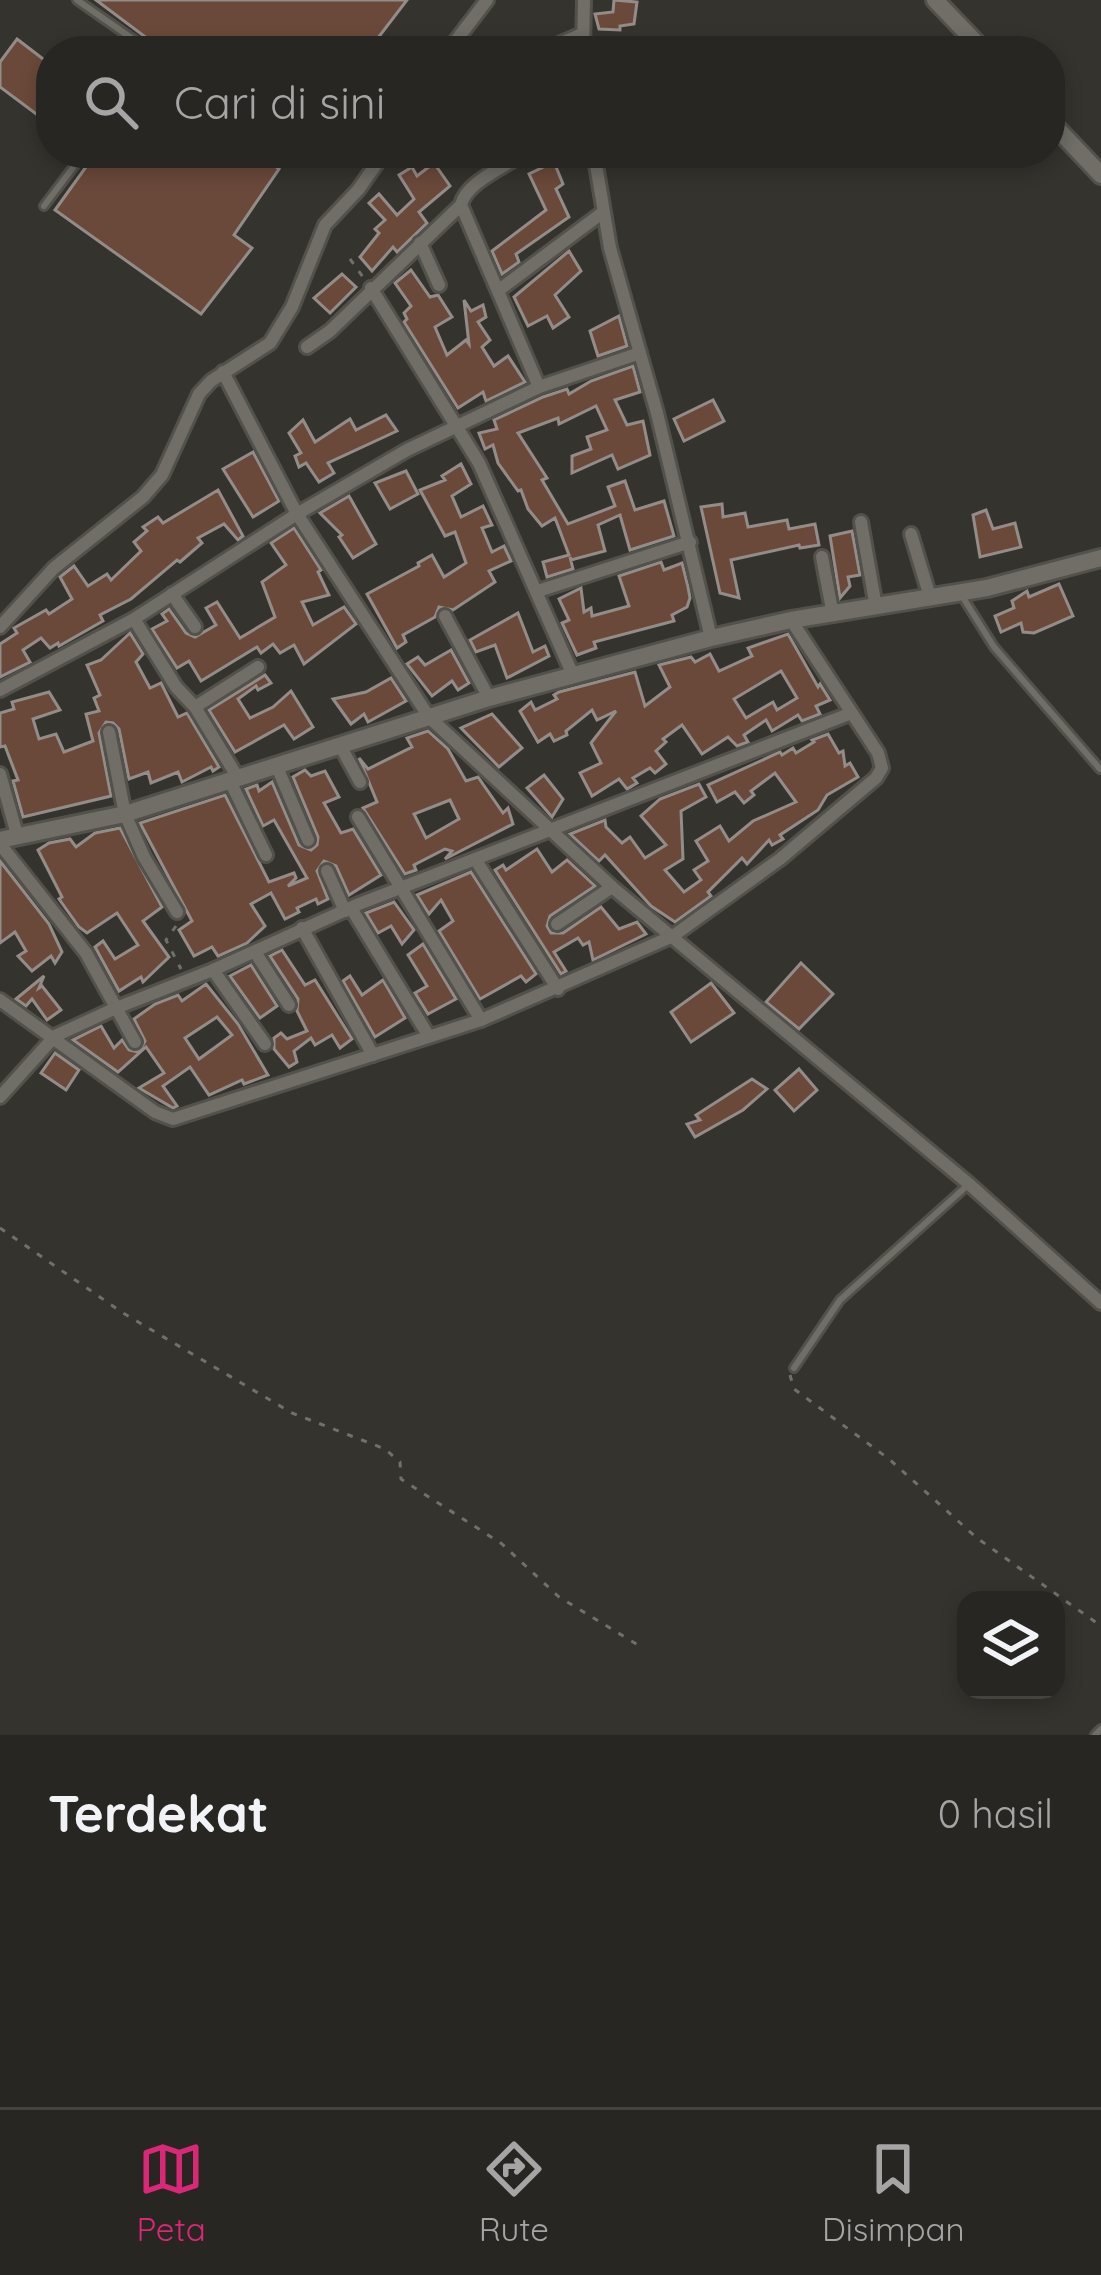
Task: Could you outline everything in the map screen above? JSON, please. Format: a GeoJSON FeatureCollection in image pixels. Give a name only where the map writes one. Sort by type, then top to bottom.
{"type":"FeatureCollection","features":[{"type":"Feature","properties":{"kind":"street"},"geometry":{"type":"LineString","coordinates":[[459,36],[487,0]]}},
{"type":"Feature","properties":{"kind":"street"},"geometry":{"type":"LineString","coordinates":[[577,36],[582,34],[584,0]]}},
{"type":"Feature","properties":{"kind":"street"},"geometry":{"type":"LineString","coordinates":[[935,0],[970,36]]}},
{"type":"Feature","properties":{"kind":"street"},"geometry":{"type":"LineString","coordinates":[[1065,137],[1101,175]]}},
{"type":"Feature","properties":{"kind":"street"},"geometry":{"type":"LineString","coordinates":[[0,627],[54,568],[142,497],[162,475],[199,394],[223,372],[270,343],[292,307],[325,225],[373,168]]}},
{"type":"Feature","properties":{"kind":"street"},"geometry":{"type":"LineString","coordinates":[[502,168],[463,195],[461,205],[539,387]]}},
{"type":"Feature","properties":{"kind":"street"},"geometry":{"type":"LineString","coordinates":[[596,168],[602,213],[711,638]]}},
{"type":"Feature","properties":{"kind":"street"},"geometry":{"type":"LineString","coordinates":[[307,347],[330,331],[461,205]]}},
{"type":"Feature","properties":{"kind":"street"},"geometry":{"type":"LineString","coordinates":[[499,290],[602,213]]}},
{"type":"Feature","properties":{"kind":"street"},"geometry":{"type":"LineString","coordinates":[[420,243],[439,285]]}},
{"type":"Feature","properties":{"kind":"street"},"geometry":{"type":"LineString","coordinates":[[371,288],[458,424],[574,675]]}},
{"type":"Feature","properties":{"kind":"street"},"geometry":{"type":"LineString","coordinates":[[0,690],[134,620],[296,514],[458,424],[539,387],[640,353]]}},
{"type":"Feature","properties":{"kind":"street"},"geometry":{"type":"LineString","coordinates":[[223,372],[296,514],[429,717],[612,887],[969,1184],[1101,1304]]}},
{"type":"Feature","properties":{"kind":"street"},"geometry":{"type":"LineString","coordinates":[[861,521],[876,607]]}},
{"type":"Feature","properties":{"kind":"street"},"geometry":{"type":"LineString","coordinates":[[911,535],[930,597]]}},
{"type":"Feature","properties":{"kind":"street"},"geometry":{"type":"LineString","coordinates":[[538,591],[690,542]]}},
{"type":"Feature","properties":{"kind":"street"},"geometry":{"type":"LineString","coordinates":[[822,557],[833,615]]}},
{"type":"Feature","properties":{"kind":"street"},"geometry":{"type":"LineString","coordinates":[[6,840],[125,814],[489,698],[711,638],[960,593],[1101,558]]}},
{"type":"Feature","properties":{"kind":"street"},"geometry":{"type":"LineString","coordinates":[[172,594],[195,627]]}},
{"type":"Feature","properties":{"kind":"street"},"geometry":{"type":"LineString","coordinates":[[445,616],[489,698]]}},
{"type":"Feature","properties":{"kind":"street"},"geometry":{"type":"LineString","coordinates":[[134,620],[176,687],[195,706],[266,855]]}},
{"type":"Feature","properties":{"kind":"street"},"geometry":{"type":"LineString","coordinates":[[0,1000],[155,1112],[173,1119],[481,1020],[673,936],[780,859],[882,768],[881,759],[791,620]]}},
{"type":"Feature","properties":{"kind":"street"},"geometry":{"type":"LineString","coordinates":[[195,706],[258,667]]}},
{"type":"Feature","properties":{"kind":"street"},"geometry":{"type":"LineString","coordinates":[[0,1097],[55,1036],[116,1008],[348,909],[849,714]]}},
{"type":"Feature","properties":{"kind":"street"},"geometry":{"type":"LineString","coordinates":[[109,732],[125,814],[177,912]]}},
{"type":"Feature","properties":{"kind":"street"},"geometry":{"type":"LineString","coordinates":[[341,747],[360,782]]}},
{"type":"Feature","properties":{"kind":"street"},"geometry":{"type":"LineString","coordinates":[[277,767],[308,840]]}},
{"type":"Feature","properties":{"kind":"street"},"geometry":{"type":"LineString","coordinates":[[0,774],[6,840],[61,917],[135,1042]]}},
{"type":"Feature","properties":{"kind":"street"},"geometry":{"type":"LineString","coordinates":[[358,817],[481,1020]]}},
{"type":"Feature","properties":{"kind":"street"},"geometry":{"type":"LineString","coordinates":[[477,862],[558,988]]}},
{"type":"Feature","properties":{"kind":"street"},"geometry":{"type":"LineString","coordinates":[[327,871],[428,1035]]}},
{"type":"Feature","properties":{"kind":"street"},"geometry":{"type":"LineString","coordinates":[[557,924],[612,887]]}},
{"type":"Feature","properties":{"kind":"street"},"geometry":{"type":"LineString","coordinates":[[302,928],[374,1055]]}},
{"type":"Feature","properties":{"kind":"street"},"geometry":{"type":"LineString","coordinates":[[255,952],[290,1005]]}},
{"type":"Feature","properties":{"kind":"street"},"geometry":{"type":"LineString","coordinates":[[213,970],[265,1044]]}},
{"type":"Feature","properties":{"kind":"lane"},"geometry":{"type":"LineString","coordinates":[[77,0],[129,36]]}},
{"type":"Feature","properties":{"kind":"lane"},"geometry":{"type":"LineString","coordinates":[[44,206],[73,168]]}},
{"type":"Feature","properties":{"kind":"lane"},"geometry":{"type":"LineString","coordinates":[[960,593],[994,647],[1100,769]]}},
{"type":"Feature","properties":{"kind":"lane"},"geometry":{"type":"LineString","coordinates":[[794,1368],[840,1300],[969,1184]]}},
{"type":"Feature","properties":{"kind":"path"},"geometry":{"type":"LineString","coordinates":[[350,259],[371,288]]}},
{"type":"Feature","properties":{"kind":"path"},"geometry":{"type":"LineString","coordinates":[[177,912],[177,924],[166,940],[187,981]]}},
{"type":"Feature","properties":{"kind":"path"},"geometry":{"type":"LineString","coordinates":[[0,1228],[123,1313],[292,1413],[385,1449],[400,1462],[401,1479],[502,1544],[559,1597],[638,1645]]}},
{"type":"Feature","properties":{"kind":"path"},"geometry":{"type":"LineString","coordinates":[[794,1368],[790,1380],[794,1389],[889,1459],[977,1538],[1101,1627]]}},
{"type":"Feature","properties":{"kind":"building"},"geometry":{"type":"Polygon","coordinates":[[[96,0],[407,0],[379,36],[144,36],[96,0]]]}},
{"type":"Feature","properties":{"kind":"building"},"geometry":{"type":"Polygon","coordinates":[[[614,0],[637,2],[634,24],[620,26],[620,30],[599,29],[595,14],[613,12],[614,0]]]}},
{"type":"Feature","properties":{"kind":"building"},"geometry":{"type":"Polygon","coordinates":[[[17,39],[36,54],[36,114],[0,87],[0,62],[17,39]]]}},
{"type":"Feature","properties":{"kind":"building"},"geometry":{"type":"Polygon","coordinates":[[[85,168],[279,169],[234,235],[252,248],[201,314],[55,210],[85,168]]]}},
{"type":"Feature","properties":{"kind":"building"},"geometry":{"type":"Polygon","coordinates":[[[413,168],[417,176],[427,168],[437,168],[450,186],[419,212],[427,223],[397,252],[393,247],[372,271],[360,257],[385,220],[369,203],[379,194],[397,215],[414,199],[399,175],[413,168]]]}},
{"type":"Feature","properties":{"kind":"building"},"geometry":{"type":"Polygon","coordinates":[[[556,168],[563,184],[556,189],[569,217],[516,254],[519,262],[502,274],[492,251],[546,210],[529,174],[556,168]]]}},
{"type":"Feature","properties":{"kind":"building"},"geometry":{"type":"Polygon","coordinates":[[[569,251],[581,271],[555,295],[569,317],[553,328],[547,316],[528,326],[514,297],[569,251]]]}},
{"type":"Feature","properties":{"kind":"building"},"geometry":{"type":"Polygon","coordinates":[[[411,270],[430,297],[438,295],[452,317],[435,327],[447,355],[466,340],[469,344],[464,300],[471,311],[483,305],[486,317],[478,322],[490,340],[482,347],[494,366],[508,356],[525,382],[486,401],[483,392],[458,408],[404,322],[404,313],[411,306],[395,283],[411,270]]]}},
{"type":"Feature","properties":{"kind":"building"},"geometry":{"type":"Polygon","coordinates":[[[342,274],[356,287],[330,313],[314,298],[342,274]]]}},
{"type":"Feature","properties":{"kind":"building"},"geometry":{"type":"Polygon","coordinates":[[[619,316],[627,346],[598,356],[590,331],[619,316]]]}},
{"type":"Feature","properties":{"kind":"building"},"geometry":{"type":"Polygon","coordinates":[[[633,366],[640,392],[615,400],[627,425],[643,421],[650,455],[618,469],[612,455],[572,473],[572,456],[591,449],[587,437],[607,430],[596,406],[559,424],[558,418],[518,433],[547,478],[542,480],[568,524],[615,506],[608,487],[625,481],[635,510],[664,501],[674,536],[630,550],[620,515],[598,525],[605,551],[570,557],[573,569],[547,577],[543,562],[569,555],[555,518],[542,526],[498,463],[493,445],[485,449],[479,433],[497,429],[494,420],[543,397],[567,389],[569,394],[633,366]]]}},
{"type":"Feature","properties":{"kind":"building"},"geometry":{"type":"Polygon","coordinates":[[[713,400],[724,421],[684,441],[674,419],[713,400]]]}},
{"type":"Feature","properties":{"kind":"building"},"geometry":{"type":"Polygon","coordinates":[[[386,415],[397,431],[328,463],[334,473],[319,482],[306,463],[299,467],[295,456],[301,453],[289,433],[303,420],[315,442],[350,419],[356,430],[386,415]]]}},
{"type":"Feature","properties":{"kind":"building"},"geometry":{"type":"Polygon","coordinates":[[[253,452],[279,501],[253,517],[223,469],[253,452]]]}},
{"type":"Feature","properties":{"kind":"building"},"geometry":{"type":"Polygon","coordinates":[[[461,464],[471,484],[452,496],[461,517],[483,506],[492,525],[482,528],[492,552],[504,546],[511,561],[489,571],[495,582],[453,610],[439,607],[435,617],[403,635],[406,642],[397,648],[367,594],[432,555],[444,577],[466,563],[455,532],[445,536],[420,490],[445,480],[442,476],[461,464]]]}},
{"type":"Feature","properties":{"kind":"building"},"geometry":{"type":"Polygon","coordinates":[[[406,471],[418,494],[390,509],[375,483],[406,471]]]}},
{"type":"Feature","properties":{"kind":"building"},"geometry":{"type":"Polygon","coordinates":[[[218,490],[243,536],[238,540],[224,524],[198,538],[202,543],[180,562],[131,599],[100,615],[103,621],[59,646],[50,648],[41,638],[23,650],[30,662],[0,677],[0,644],[17,633],[14,628],[72,599],[60,577],[74,566],[88,586],[107,574],[111,580],[141,551],[134,542],[147,531],[143,527],[158,517],[163,523],[218,490]]]}},
{"type":"Feature","properties":{"kind":"building"},"geometry":{"type":"Polygon","coordinates":[[[349,496],[376,544],[353,558],[342,535],[320,513],[349,496]]]}},
{"type":"Feature","properties":{"kind":"building"},"geometry":{"type":"Polygon","coordinates":[[[722,504],[723,517],[745,513],[748,527],[787,520],[789,529],[815,524],[819,545],[731,560],[739,598],[720,593],[701,507],[722,504]]]}},
{"type":"Feature","properties":{"kind":"building"},"geometry":{"type":"Polygon","coordinates":[[[986,510],[993,529],[1015,523],[1021,547],[980,557],[973,515],[986,510]]]}},
{"type":"Feature","properties":{"kind":"building"},"geometry":{"type":"Polygon","coordinates":[[[294,528],[321,570],[329,595],[302,602],[313,625],[344,607],[356,624],[304,664],[294,645],[280,653],[273,644],[261,653],[257,647],[201,681],[189,661],[177,668],[152,629],[167,621],[162,614],[169,609],[186,633],[195,637],[216,625],[206,608],[217,602],[240,638],[275,617],[262,582],[286,565],[271,543],[294,528]]]}},
{"type":"Feature","properties":{"kind":"building"},"geometry":{"type":"Polygon","coordinates":[[[852,531],[860,575],[848,577],[850,586],[840,598],[830,536],[852,531]]]}},
{"type":"Feature","properties":{"kind":"building"},"geometry":{"type":"Polygon","coordinates":[[[661,562],[664,570],[682,563],[690,598],[687,607],[672,615],[674,621],[594,642],[596,648],[577,655],[562,623],[569,620],[559,599],[581,588],[584,612],[591,608],[592,616],[629,606],[619,576],[661,562]]]}},
{"type":"Feature","properties":{"kind":"building"},"geometry":{"type":"Polygon","coordinates":[[[1059,584],[1073,616],[1034,633],[1023,632],[1021,623],[1001,632],[995,616],[1014,608],[1012,601],[1027,591],[1029,597],[1059,584]]]}},
{"type":"Feature","properties":{"kind":"building"},"geometry":{"type":"Polygon","coordinates":[[[518,613],[533,652],[545,646],[549,656],[507,678],[495,645],[476,652],[470,640],[518,613]]]}},
{"type":"Feature","properties":{"kind":"building"},"geometry":{"type":"Polygon","coordinates":[[[130,633],[143,654],[136,662],[150,688],[161,683],[178,717],[187,713],[219,767],[182,782],[178,772],[151,783],[148,772],[129,779],[119,729],[106,722],[99,733],[111,796],[23,817],[13,781],[18,780],[5,746],[0,747],[0,713],[14,709],[12,702],[49,692],[60,710],[33,719],[39,739],[56,734],[64,752],[93,741],[86,714],[99,711],[94,698],[100,695],[87,665],[101,660],[130,633]]]}},
{"type":"Feature","properties":{"kind":"building"},"geometry":{"type":"Polygon","coordinates":[[[788,634],[830,700],[816,706],[820,714],[802,721],[798,715],[772,731],[766,720],[744,735],[748,742],[737,746],[728,737],[702,754],[682,725],[656,751],[666,764],[655,773],[650,768],[633,778],[637,783],[627,789],[619,779],[592,796],[580,773],[601,763],[591,743],[616,711],[597,720],[592,710],[567,735],[554,741],[550,734],[538,742],[520,711],[531,702],[535,710],[557,699],[554,695],[559,692],[635,672],[645,706],[670,687],[659,665],[691,657],[695,662],[710,654],[719,671],[752,656],[748,648],[788,634]],[[781,671],[734,699],[746,718],[773,702],[777,710],[797,698],[781,671]]]}},
{"type":"Feature","properties":{"kind":"building"},"geometry":{"type":"Polygon","coordinates":[[[451,650],[469,683],[458,690],[452,681],[432,696],[407,664],[418,657],[425,665],[451,650]]]}},
{"type":"Feature","properties":{"kind":"building"},"geometry":{"type":"Polygon","coordinates":[[[265,675],[271,683],[258,690],[256,686],[238,699],[250,718],[291,691],[313,727],[294,739],[284,725],[235,752],[209,710],[265,675]]]}},
{"type":"Feature","properties":{"kind":"building"},"geometry":{"type":"Polygon","coordinates":[[[391,678],[406,701],[368,722],[364,714],[351,724],[333,699],[366,692],[391,678]]]}},
{"type":"Feature","properties":{"kind":"building"},"geometry":{"type":"Polygon","coordinates":[[[492,714],[522,748],[499,767],[461,728],[492,714]]]}},
{"type":"Feature","properties":{"kind":"building"},"geometry":{"type":"Polygon","coordinates":[[[428,731],[448,749],[466,781],[478,777],[503,813],[508,808],[513,824],[445,859],[452,851],[445,849],[405,874],[363,808],[377,802],[359,758],[368,769],[412,747],[407,738],[428,731]],[[450,800],[414,814],[426,838],[459,819],[450,800]]]}},
{"type":"Feature","properties":{"kind":"building"},"geometry":{"type":"Polygon","coordinates":[[[828,734],[839,753],[843,751],[845,766],[850,763],[858,777],[827,795],[818,810],[780,835],[783,839],[772,845],[769,840],[747,864],[742,858],[708,892],[711,896],[675,922],[651,906],[605,855],[599,861],[570,834],[605,820],[622,843],[630,837],[645,858],[666,845],[641,816],[660,799],[699,784],[706,797],[681,811],[683,859],[665,870],[684,892],[701,880],[694,870],[708,861],[696,841],[720,826],[729,841],[753,821],[796,802],[775,773],[751,791],[754,795],[744,803],[735,792],[717,802],[708,785],[780,752],[793,748],[796,753],[828,734]]]}},
{"type":"Feature","properties":{"kind":"building"},"geometry":{"type":"Polygon","coordinates":[[[305,770],[311,776],[325,771],[339,797],[324,803],[341,833],[353,829],[381,875],[349,895],[336,866],[324,861],[317,871],[328,899],[318,904],[316,899],[285,919],[271,893],[251,904],[265,926],[247,943],[218,956],[212,947],[194,956],[179,930],[192,921],[140,823],[225,795],[269,882],[294,873],[296,878],[288,886],[307,878],[274,820],[263,826],[246,789],[257,785],[259,791],[272,782],[299,845],[311,850],[318,837],[293,777],[305,770]]]}},
{"type":"Feature","properties":{"kind":"building"},"geometry":{"type":"Polygon","coordinates":[[[544,775],[563,799],[552,817],[527,788],[544,775]]]}},
{"type":"Feature","properties":{"kind":"building"},"geometry":{"type":"Polygon","coordinates":[[[120,828],[162,907],[143,921],[169,957],[143,982],[141,977],[119,991],[95,947],[103,941],[115,959],[138,945],[117,913],[87,933],[79,927],[59,899],[38,850],[70,839],[76,847],[95,833],[120,828]]]}},
{"type":"Feature","properties":{"kind":"building"},"geometry":{"type":"Polygon","coordinates":[[[537,849],[552,872],[567,860],[595,886],[550,916],[551,933],[563,933],[601,907],[619,929],[637,922],[646,934],[593,960],[589,942],[583,945],[578,938],[554,952],[566,971],[561,974],[495,870],[503,865],[506,870],[537,849]]]}},
{"type":"Feature","properties":{"kind":"building"},"geometry":{"type":"Polygon","coordinates":[[[0,861],[49,924],[62,952],[55,963],[51,956],[32,971],[18,956],[26,951],[15,932],[0,943],[0,861]]]}},
{"type":"Feature","properties":{"kind":"building"},"geometry":{"type":"Polygon","coordinates":[[[471,872],[536,974],[526,982],[521,976],[480,999],[439,931],[453,921],[441,900],[429,914],[417,895],[471,872]]]}},
{"type":"Feature","properties":{"kind":"building"},"geometry":{"type":"Polygon","coordinates":[[[394,902],[414,930],[402,944],[391,926],[378,933],[366,913],[394,902]]]}},
{"type":"Feature","properties":{"kind":"building"},"geometry":{"type":"Polygon","coordinates":[[[423,944],[456,999],[428,1014],[415,993],[427,986],[408,955],[423,944]]]}},
{"type":"Feature","properties":{"kind":"building"},"geometry":{"type":"Polygon","coordinates":[[[282,950],[305,985],[315,980],[352,1039],[340,1048],[332,1035],[315,1045],[311,1038],[294,1051],[297,1062],[289,1067],[274,1049],[274,1038],[281,1033],[287,1039],[307,1031],[297,1011],[298,999],[270,956],[282,950]]]}},
{"type":"Feature","properties":{"kind":"building"},"geometry":{"type":"Polygon","coordinates":[[[801,963],[833,994],[799,1029],[766,1002],[801,963]]]}},
{"type":"Feature","properties":{"kind":"building"},"geometry":{"type":"Polygon","coordinates":[[[251,965],[277,1006],[260,1018],[230,976],[251,965]]]}},
{"type":"Feature","properties":{"kind":"building"},"geometry":{"type":"Polygon","coordinates":[[[44,976],[39,988],[61,1010],[47,1020],[32,999],[26,1006],[16,999],[44,976]]]}},
{"type":"Feature","properties":{"kind":"building"},"geometry":{"type":"Polygon","coordinates":[[[350,976],[362,995],[383,980],[405,1018],[375,1037],[343,981],[350,976]]]}},
{"type":"Feature","properties":{"kind":"building"},"geometry":{"type":"Polygon","coordinates":[[[711,983],[734,1013],[691,1042],[671,1012],[711,983]]]}},
{"type":"Feature","properties":{"kind":"building"},"geometry":{"type":"Polygon","coordinates":[[[206,984],[238,1024],[268,1075],[244,1084],[242,1080],[209,1095],[190,1067],[163,1086],[177,1106],[173,1108],[139,1088],[164,1073],[146,1047],[118,1072],[73,1040],[101,1026],[114,1048],[122,1040],[129,1050],[139,1052],[145,1041],[134,1019],[178,995],[182,1001],[206,984]],[[217,1017],[185,1038],[199,1059],[232,1035],[217,1017]]]}},
{"type":"Feature","properties":{"kind":"building"},"geometry":{"type":"Polygon","coordinates":[[[55,1053],[79,1070],[66,1090],[41,1073],[55,1053]]]}},
{"type":"Feature","properties":{"kind":"building"},"geometry":{"type":"Polygon","coordinates":[[[799,1069],[817,1090],[794,1111],[775,1090],[799,1069]]]}},
{"type":"Feature","properties":{"kind":"building"},"geometry":{"type":"Polygon","coordinates":[[[752,1079],[767,1089],[743,1110],[695,1137],[687,1124],[700,1120],[696,1115],[752,1079]]]}}]}
